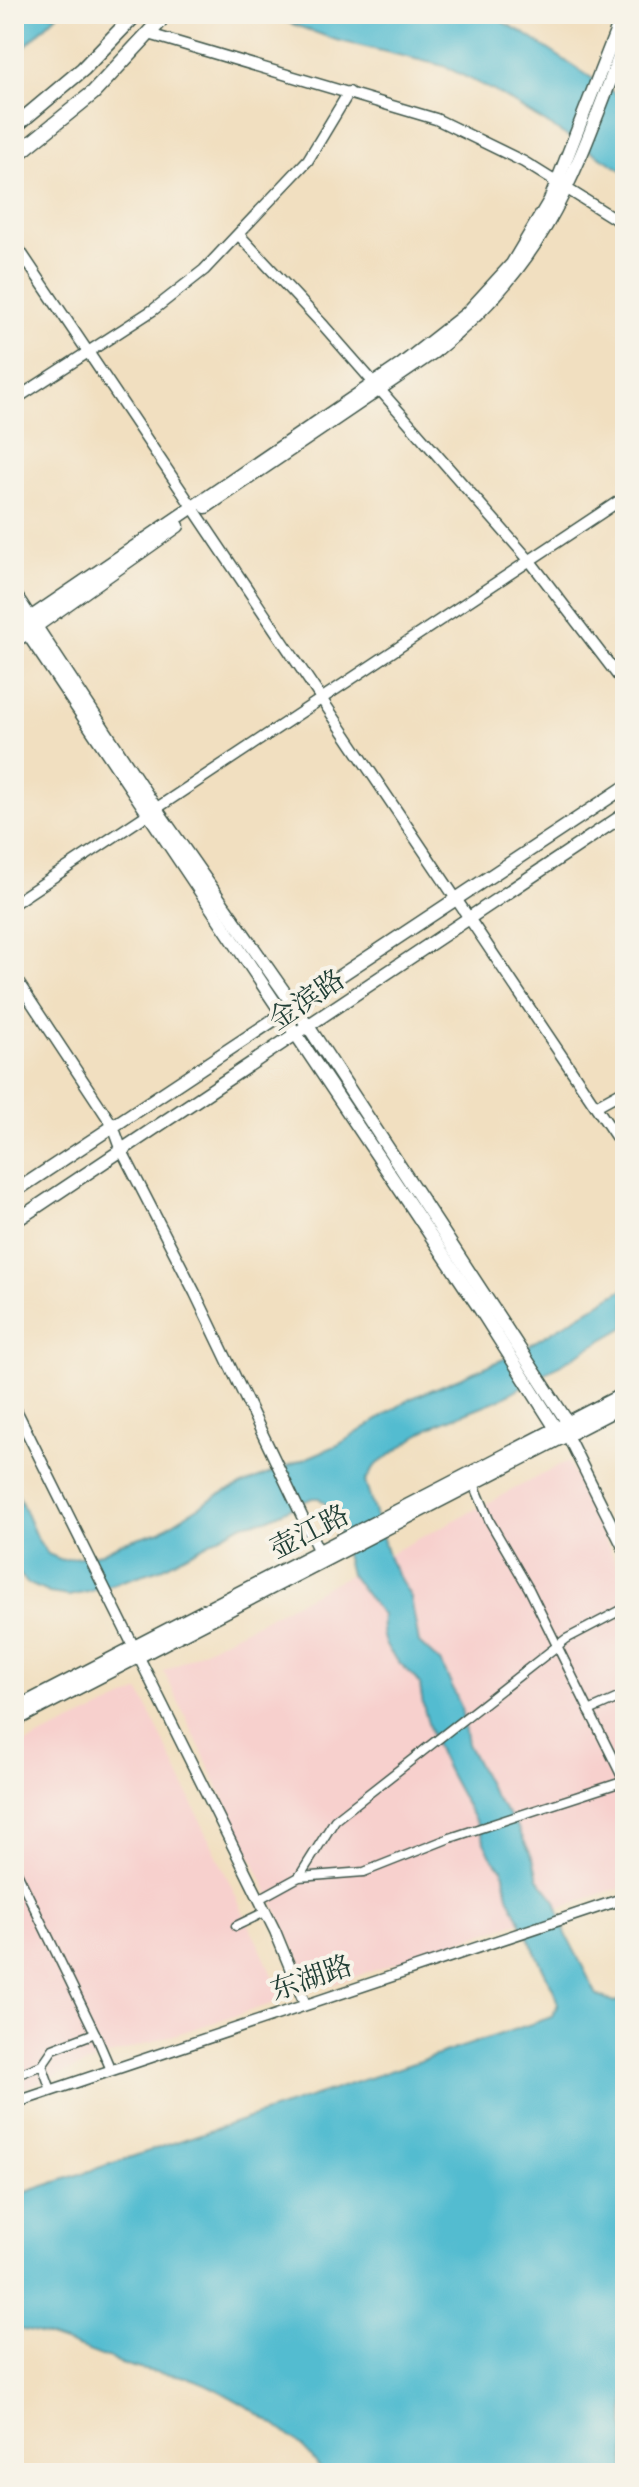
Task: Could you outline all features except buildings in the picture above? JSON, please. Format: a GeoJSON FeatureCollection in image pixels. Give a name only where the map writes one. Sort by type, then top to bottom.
{"type":"FeatureCollection","features":[{"type":"Feature","properties":{"kind":"main road"},"geometry":{"type":"LineString","coordinates":[[14,127],[83,69],[136,14]]}},
{"type":"Feature","properties":{"kind":"main road"},"geometry":{"type":"LineString","coordinates":[[14,642],[24,624],[376,386],[434,352],[477,316],[529,255],[563,187],[606,74],[623,14]]}},
{"type":"Feature","properties":{"kind":"main road"},"geometry":{"type":"LineString","coordinates":[[14,157],[93,93],[158,23]]}},
{"type":"Feature","properties":{"kind":"main road"},"geometry":{"type":"LineString","coordinates":[[606,74],[625,42]]}},
{"type":"Feature","properties":{"kind":"main road"},"geometry":{"type":"LineString","coordinates":[[14,593],[24,624],[152,811],[296,1008],[502,1333],[539,1402],[565,1432]]}},
{"type":"Feature","properties":{"kind":"main road","name":"金滨路"},"geometry":{"type":"LineString","coordinates":[[14,1192],[296,1008],[625,787]]}},
{"type":"Feature","properties":{"kind":"main road"},"geometry":{"type":"LineString","coordinates":[[152,811],[283,1016],[502,1333],[551,1395],[565,1432]]}},
{"type":"Feature","properties":{"kind":"main road","name":"金滨路"},"geometry":{"type":"LineString","coordinates":[[14,1222],[625,814]]}},
{"type":"Feature","properties":{"kind":"main road","name":"壶江路"},"geometry":{"type":"LineString","coordinates":[[384,1525],[474,1484],[565,1432],[625,1393]]}},
{"type":"Feature","properties":{"kind":"main road","name":"壶江路"},"geometry":{"type":"LineString","coordinates":[[14,1709],[136,1652],[565,1432],[625,1405]]}},
{"type":"Feature","properties":{"kind":"main road","name":"壶江路"},"geometry":{"type":"LineString","coordinates":[[14,1721],[136,1652]]}},
{"type":"Feature","properties":{"kind":"street"},"geometry":{"type":"LineString","coordinates":[[158,23],[453,126],[625,225]]}},
{"type":"Feature","properties":{"kind":"street"},"geometry":{"type":"LineString","coordinates":[[14,400],[175,295],[239,235],[308,160],[349,92]]}},
{"type":"Feature","properties":{"kind":"street"},"geometry":{"type":"LineString","coordinates":[[239,235],[530,561],[625,685]]}},
{"type":"Feature","properties":{"kind":"street"},"geometry":{"type":"LineString","coordinates":[[14,242],[625,1150]]}},
{"type":"Feature","properties":{"kind":"street"},"geometry":{"type":"LineString","coordinates":[[14,903],[625,497]]}},
{"type":"Feature","properties":{"kind":"street"},"geometry":{"type":"LineString","coordinates":[[14,976],[113,1126],[122,1151],[195,1293],[305,1528],[327,1554]]}},
{"type":"Feature","properties":{"kind":"street"},"geometry":{"type":"LineString","coordinates":[[596,1106],[625,1090]]}},
{"type":"Feature","properties":{"kind":"street"},"geometry":{"type":"LineString","coordinates":[[14,1406],[259,1899],[305,2004]]}},
{"type":"Feature","properties":{"kind":"street"},"geometry":{"type":"LineString","coordinates":[[565,1432],[625,1551]]}},
{"type":"Feature","properties":{"kind":"street"},"geometry":{"type":"LineString","coordinates":[[259,1899],[299,1877],[364,1872],[450,1838],[625,1781],[529,1589],[490,1522],[474,1484]]}},
{"type":"Feature","properties":{"kind":"street"},"geometry":{"type":"LineString","coordinates":[[299,1877],[335,1820],[556,1646],[625,1608]]}},
{"type":"Feature","properties":{"kind":"street"},"geometry":{"type":"LineString","coordinates":[[589,1711],[625,1695]]}},
{"type":"Feature","properties":{"kind":"street"},"geometry":{"type":"LineString","coordinates":[[14,1866],[111,2070]]}},
{"type":"Feature","properties":{"kind":"street","name":"东湖路"},"geometry":{"type":"LineString","coordinates":[[14,2103],[625,1898]]}},
{"type":"Feature","properties":{"kind":"street"},"geometry":{"type":"LineString","coordinates":[[236,1926],[265,1912]]}},
{"type":"Feature","properties":{"kind":"street"},"geometry":{"type":"LineString","coordinates":[[14,2076],[42,2065],[53,2049],[95,2033]]}},
{"type":"Feature","properties":{"kind":"street"},"geometry":{"type":"LineString","coordinates":[[42,2065],[51,2090]]}},
{"type":"Feature","properties":{"kind":"shaded area"},"geometry":{"type":"Polygon","coordinates":[[[568,1461],[625,1582],[625,1886],[328,1986],[307,1975],[164,1671],[568,1461]]]}},
{"type":"Feature","properties":{"kind":"shaded area"},"geometry":{"type":"Polygon","coordinates":[[[140,1691],[281,1993],[275,2003],[114,2054],[14,2092],[14,1749],[140,1691]]]}},
{"type":"Feature","properties":{"kind":"water"},"geometry":{"type":"Polygon","coordinates":[[[14,14],[58,14],[14,57],[14,14]]]}},
{"type":"Feature","properties":{"kind":"water"},"geometry":{"type":"Polygon","coordinates":[[[265,14],[487,14],[522,32],[625,100],[625,172],[494,91],[444,66],[336,40],[265,14]]]}},
{"type":"Feature","properties":{"kind":"water"},"geometry":{"type":"Polygon","coordinates":[[[625,1288],[625,1327],[500,1399],[430,1427],[375,1466],[365,1482],[390,1561],[411,1598],[419,1643],[442,1664],[461,1707],[467,1744],[494,1796],[518,1828],[534,1861],[538,1878],[556,1901],[566,1934],[597,1995],[614,2002],[625,1999],[625,2473],[321,2473],[314,2460],[284,2432],[243,2404],[204,2384],[183,2376],[136,2368],[14,2328],[14,2196],[552,2017],[558,2004],[508,1896],[503,1869],[489,1852],[480,1829],[440,1756],[427,1721],[420,1685],[393,1656],[384,1640],[382,1615],[350,1574],[334,1512],[319,1498],[312,1498],[267,1519],[243,1524],[160,1569],[69,1596],[49,1593],[27,1583],[14,1568],[14,1485],[36,1537],[48,1554],[62,1560],[102,1553],[121,1543],[160,1531],[218,1495],[338,1445],[410,1399],[511,1356],[625,1288]]]}}]}
